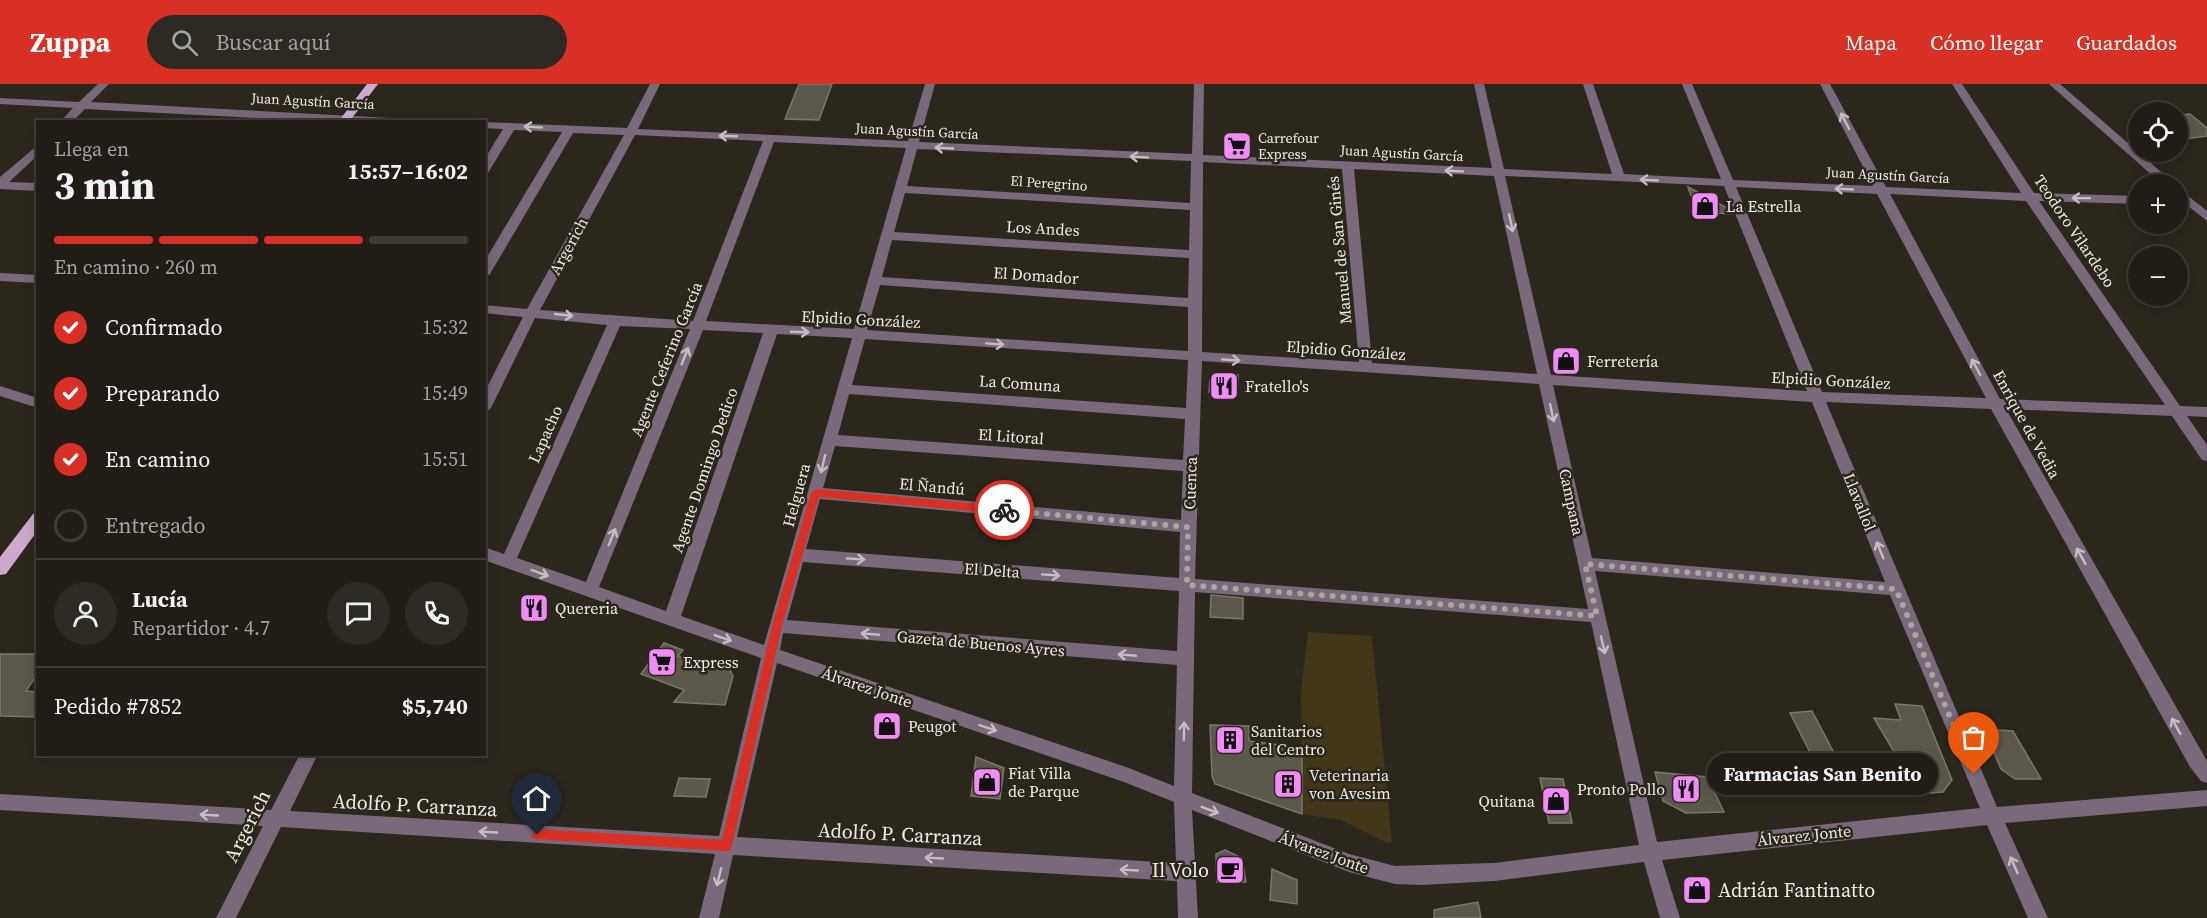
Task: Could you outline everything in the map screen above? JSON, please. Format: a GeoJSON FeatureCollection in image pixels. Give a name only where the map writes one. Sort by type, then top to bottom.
{"type":"FeatureCollection","features":[{"type":"Feature","properties":{"kind":"main road"},"geometry":{"type":"LineString","coordinates":[[345,119],[373,84]]}},
{"type":"Feature","properties":{"kind":"main road"},"geometry":{"type":"LineString","coordinates":[[0,569],[36,521]]}},
{"type":"Feature","properties":{"kind":"street"},"geometry":{"type":"LineString","coordinates":[[67,120],[104,84]]}},
{"type":"Feature","properties":{"kind":"street","name":"Argerich"},"geometry":{"type":"LineString","coordinates":[[486,404],[532,312],[655,84]]}},
{"type":"Feature","properties":{"kind":"street","name":"Helguera"},"geometry":{"type":"LineString","coordinates":[[709,918],[777,626],[930,84]]}},
{"type":"Feature","properties":{"kind":"street","name":"Cuenca"},"geometry":{"type":"LineString","coordinates":[[1188,918],[1183,799],[1188,527],[1195,357],[1195,207],[1199,84]]}},
{"type":"Feature","properties":{"kind":"street","name":"Campana"},"geometry":{"type":"LineString","coordinates":[[1479,84],[1650,852],[1670,918]]}},
{"type":"Feature","properties":{"kind":"street"},"geometry":{"type":"LineString","coordinates":[[1588,84],[1619,178]]}},
{"type":"Feature","properties":{"kind":"street","name":"Llavallol"},"geometry":{"type":"LineString","coordinates":[[1687,84],[1991,815],[2038,918]]}},
{"type":"Feature","properties":{"kind":"street","name":"Enrique de Vedia"},"geometry":{"type":"LineString","coordinates":[[1826,84],[1880,190],[1995,403],[2190,751],[2207,776]]}},
{"type":"Feature","properties":{"kind":"street","name":"Teodoro Vilardebo"},"geometry":{"type":"LineString","coordinates":[[1957,84],[2030,197],[2207,456]]}},
{"type":"Feature","properties":{"kind":"street"},"geometry":{"type":"LineString","coordinates":[[2055,84],[2158,174]]}},
{"type":"Feature","properties":{"kind":"street","name":"Juan Agustín García"},"geometry":{"type":"LineString","coordinates":[[0,102],[366,120]]}},
{"type":"Feature","properties":{"kind":"street","name":"Juan Agustín García"},"geometry":{"type":"LineString","coordinates":[[486,125],[1197,160],[2128,200]]}},
{"type":"Feature","properties":{"kind":"street"},"geometry":{"type":"LineString","coordinates":[[486,167],[511,126]]}},
{"type":"Feature","properties":{"kind":"street"},"geometry":{"type":"LineString","coordinates":[[486,271],[569,129]]}},
{"type":"Feature","properties":{"kind":"street","name":"Agente Ceferino García"},"geometry":{"type":"LineString","coordinates":[[590,591],[698,325],[770,138]]}},
{"type":"Feature","properties":{"kind":"street"},"geometry":{"type":"LineString","coordinates":[[0,185],[36,150]]}},
{"type":"Feature","properties":{"kind":"street","name":"Manuel de San Ginés"},"geometry":{"type":"LineString","coordinates":[[1348,165],[1365,368]]}},
{"type":"Feature","properties":{"kind":"street"},"geometry":{"type":"LineString","coordinates":[[0,185],[36,187]]}},
{"type":"Feature","properties":{"kind":"street","name":"El Peregrino"},"geometry":{"type":"LineString","coordinates":[[900,189],[1195,207]]}},
{"type":"Feature","properties":{"kind":"street"},"geometry":{"type":"LineString","coordinates":[[2188,201],[2207,199]]}},
{"type":"Feature","properties":{"kind":"street"},"geometry":{"type":"LineString","coordinates":[[2188,204],[2207,217]]}},
{"type":"Feature","properties":{"kind":"street","name":"Los Andes"},"geometry":{"type":"LineString","coordinates":[[888,236],[1195,254]]}},
{"type":"Feature","properties":{"kind":"street"},"geometry":{"type":"LineString","coordinates":[[0,277],[36,279]]}},
{"type":"Feature","properties":{"kind":"street","name":"El Domador"},"geometry":{"type":"LineString","coordinates":[[876,281],[1194,303]]}},
{"type":"Feature","properties":{"kind":"street","name":"Elpidio González"},"geometry":{"type":"LineString","coordinates":[[486,309],[615,321],[860,334],[1816,397],[2207,412]]}},
{"type":"Feature","properties":{"kind":"street","name":"Lapacho"},"geometry":{"type":"LineString","coordinates":[[508,562],[615,321]]}},
{"type":"Feature","properties":{"kind":"street","name":"Agente Domingo Dedico"},"geometry":{"type":"LineString","coordinates":[[671,620],[771,331]]}},
{"type":"Feature","properties":{"kind":"street","name":"La Comuna"},"geometry":{"type":"LineString","coordinates":[[844,389],[1193,414]]}},
{"type":"Feature","properties":{"kind":"street"},"geometry":{"type":"LineString","coordinates":[[0,391],[36,402]]}},
{"type":"Feature","properties":{"kind":"street","name":"El Litoral"},"geometry":{"type":"LineString","coordinates":[[829,440],[1191,466]]}},
{"type":"Feature","properties":{"kind":"street","name":"El Ñandú"},"geometry":{"type":"LineString","coordinates":[[816,493],[1188,527]]}},
{"type":"Feature","properties":{"kind":"street","name":"Álvarez Jonte"},"geometry":{"type":"LineString","coordinates":[[486,555],[1126,775],[1348,863],[1395,874],[1422,876],[1494,872],[1650,852],[1991,815],[2207,798]]}},
{"type":"Feature","properties":{"kind":"street","name":"El Delta"},"geometry":{"type":"LineString","coordinates":[[798,555],[1597,616]]}},
{"type":"Feature","properties":{"kind":"street"},"geometry":{"type":"LineString","coordinates":[[1585,564],[1896,589]]}},
{"type":"Feature","properties":{"kind":"street","name":"Gazeta de Buenos Ayres"},"geometry":{"type":"LineString","coordinates":[[777,626],[1186,660]]}},
{"type":"Feature","properties":{"kind":"street","name":"Argerich"},"geometry":{"type":"LineString","coordinates":[[226,918],[308,756]]}},
{"type":"Feature","properties":{"kind":"street","name":"Adolfo P. Carranza"},"geometry":{"type":"LineString","coordinates":[[0,802],[1187,873]]}},
{"type":"Feature","properties":{"kind":"shaded area"},"geometry":{"type":"Polygon","coordinates":[[[1308,632],[1372,636],[1392,843],[1387,843],[1341,820],[1302,814],[1301,692],[1308,632]]]}},
{"type":"Feature","properties":{"kind":"building"},"geometry":{"type":"Polygon","coordinates":[[[799,84],[832,84],[819,120],[785,119],[799,84]]]}},
{"type":"Feature","properties":{"kind":"building"},"geometry":{"type":"Polygon","coordinates":[[[2188,114],[2207,128],[2207,136],[2188,139],[2188,114]]]}},
{"type":"Feature","properties":{"kind":"building","name":"La Estrella"},"geometry":{"type":"Polygon","coordinates":[[[1688,187],[1731,210],[1733,214],[1697,212],[1688,187]]]}},
{"type":"Feature","properties":{"kind":"building","name":"Fratello's"},"geometry":{"type":"Polygon","coordinates":[[[1215,375],[1238,375],[1237,394],[1209,392],[1210,380],[1215,375]]]}},
{"type":"Feature","properties":{"kind":"building"},"geometry":{"type":"Polygon","coordinates":[[[1211,595],[1243,598],[1243,619],[1210,617],[1211,595]]]}},
{"type":"Feature","properties":{"kind":"building"},"geometry":{"type":"Polygon","coordinates":[[[664,643],[683,650],[678,656],[730,670],[733,676],[725,705],[674,702],[684,690],[641,674],[664,643]]]}},
{"type":"Feature","properties":{"kind":"building"},"geometry":{"type":"Polygon","coordinates":[[[0,654],[36,654],[36,676],[26,691],[36,692],[36,717],[0,716],[0,654]]]}},
{"type":"Feature","properties":{"kind":"building"},"geometry":{"type":"Polygon","coordinates":[[[1895,704],[1922,706],[1952,780],[1943,792],[1919,794],[1874,718],[1901,720],[1895,704]]]}},
{"type":"Feature","properties":{"kind":"building"},"geometry":{"type":"Polygon","coordinates":[[[1812,711],[1844,772],[1821,774],[1790,713],[1812,711]]]}},
{"type":"Feature","properties":{"kind":"building"},"geometry":{"type":"Polygon","coordinates":[[[1210,725],[1249,726],[1249,741],[1302,748],[1302,814],[1215,784],[1212,776],[1210,725]]]}},
{"type":"Feature","properties":{"kind":"building"},"geometry":{"type":"Polygon","coordinates":[[[1984,729],[2013,731],[2041,779],[2015,779],[2001,769],[1984,729]]]}},
{"type":"Feature","properties":{"kind":"building","name":"Fiat Villa de Parque"},"geometry":{"type":"Polygon","coordinates":[[[976,757],[1004,768],[1000,799],[971,796],[976,757]]]}},
{"type":"Feature","properties":{"kind":"building","name":"Pronto Pollo"},"geometry":{"type":"Polygon","coordinates":[[[1655,772],[1707,777],[1724,812],[1686,813],[1663,801],[1655,772]]]}},
{"type":"Feature","properties":{"kind":"building"},"geometry":{"type":"Polygon","coordinates":[[[679,778],[710,779],[706,797],[674,796],[679,778]]]}},
{"type":"Feature","properties":{"kind":"building","name":"Quitana"},"geometry":{"type":"Polygon","coordinates":[[[1540,778],[1563,779],[1572,823],[1549,823],[1540,778]]]}},
{"type":"Feature","properties":{"kind":"building","name":"Il Volo"},"geometry":{"type":"Polygon","coordinates":[[[1225,850],[1242,858],[1246,882],[1217,882],[1216,854],[1225,850]]]}},
{"type":"Feature","properties":{"kind":"building"},"geometry":{"type":"Polygon","coordinates":[[[1272,869],[1297,880],[1297,904],[1270,900],[1272,869]]]}},
{"type":"Feature","properties":{"kind":"building"},"geometry":{"type":"Polygon","coordinates":[[[1478,902],[1481,918],[1434,918],[1434,910],[1478,902]]]}},
{"type":"Feature","properties":{"kind":"way so far"},"geometry":{"type":"LineString","coordinates":[[1004,510],[1188,527],[1187,585],[1597,616],[1585,564],[1896,589],[1974,774]]}},
{"type":"Feature","properties":{"kind":"place","name":"Carrefour Express"},"geometry":{"type":"Point","coordinates":[1237,146]}},
{"type":"Feature","properties":{"kind":"place","name":"La Estrella"},"geometry":{"type":"Point","coordinates":[1705,206]}},
{"type":"Feature","properties":{"kind":"place","name":"Ferretería"},"geometry":{"type":"Point","coordinates":[1566,361]}},
{"type":"Feature","properties":{"kind":"place","name":"Fratello's"},"geometry":{"type":"Point","coordinates":[1224,386]}},
{"type":"Feature","properties":{"kind":"place","name":"Quereria"},"geometry":{"type":"Point","coordinates":[534,608]}},
{"type":"Feature","properties":{"kind":"place","name":"Express"},"geometry":{"type":"Point","coordinates":[662,662]}},
{"type":"Feature","properties":{"kind":"place","name":"Peugot"},"geometry":{"type":"Point","coordinates":[887,726]}},
{"type":"Feature","properties":{"kind":"place","name":"Sanitarios del Centro"},"geometry":{"type":"Point","coordinates":[1230,740]}},
{"type":"Feature","properties":{"kind":"place","name":"Farmacias San Benito"},"geometry":{"type":"Point","coordinates":[1974,774]}},
{"type":"Feature","properties":{"kind":"place","name":"Fiat Villa de Parque"},"geometry":{"type":"Point","coordinates":[987,782]}},
{"type":"Feature","properties":{"kind":"place","name":"Veterinaria von Avesim"},"geometry":{"type":"Point","coordinates":[1288,784]}},
{"type":"Feature","properties":{"kind":"place","name":"Pronto Pollo"},"geometry":{"type":"Point","coordinates":[1686,789]}},
{"type":"Feature","properties":{"kind":"place","name":"Quitana"},"geometry":{"type":"Point","coordinates":[1556,801]}},
{"type":"Feature","properties":{"kind":"place","name":"Il Volo"},"geometry":{"type":"Point","coordinates":[1230,870]}},
{"type":"Feature","properties":{"kind":"place","name":"Adrián Fantinatto"},"geometry":{"type":"Point","coordinates":[1697,890]}},
{"type":"Feature","properties":{"kind":"route"},"geometry":{"type":"LineString","coordinates":[[537,835],[727,846],[777,626],[816,493],[1004,510]]}}]}
